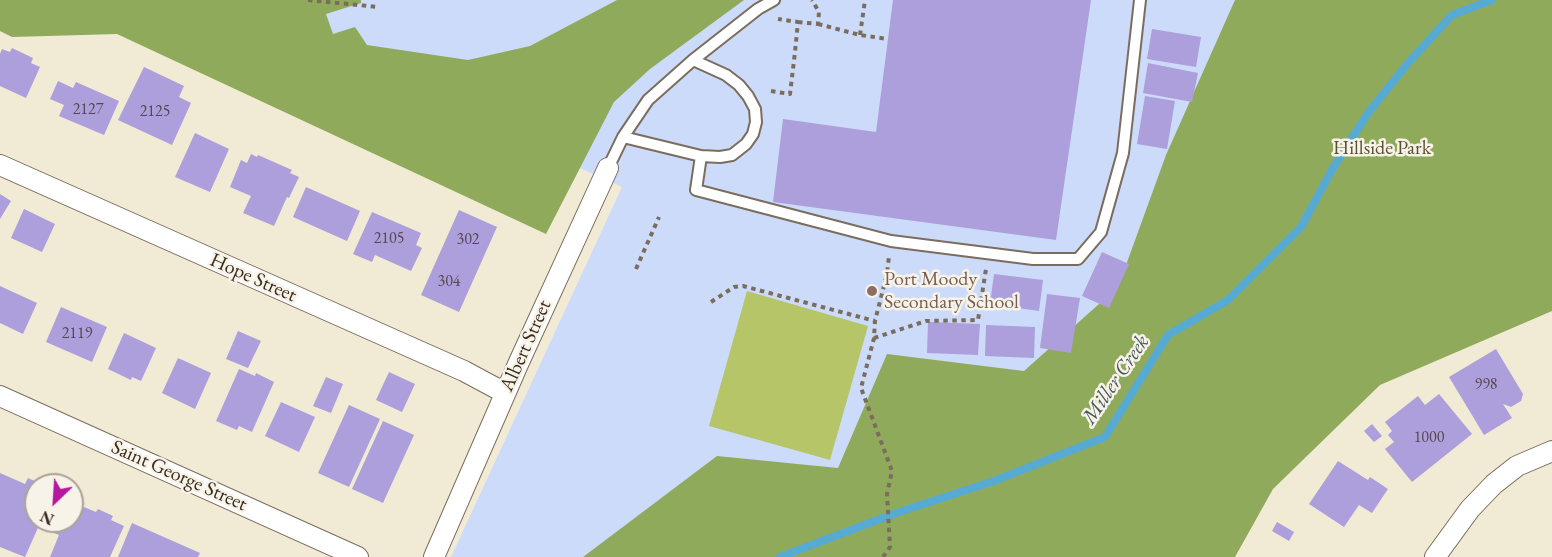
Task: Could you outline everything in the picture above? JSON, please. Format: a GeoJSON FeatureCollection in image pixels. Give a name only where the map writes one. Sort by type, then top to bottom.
{"type":"FeatureCollection","features":[{"type":"Feature","properties":{"kind":"street","name":"Hope Street"},"geometry":{"type":"LineString","coordinates":[[0,165],[464,371],[505,393]]}},
{"type":"Feature","properties":{"kind":"street","name":"Albert Street"},"geometry":{"type":"LineString","coordinates":[[434,557],[505,393],[608,168]]}},
{"type":"Feature","properties":{"kind":"street","name":"Saint George Street"},"geometry":{"type":"LineString","coordinates":[[0,396],[358,557]]}},
{"type":"Feature","properties":{"kind":"street"},"geometry":{"type":"LineString","coordinates":[[1435,557],[1470,509],[1494,484],[1517,466],[1552,451]]}},
{"type":"Feature","properties":{"kind":"lane","name":"Albert Street"},"geometry":{"type":"LineString","coordinates":[[608,168],[623,137],[648,100],[693,60],[774,0]]}},
{"type":"Feature","properties":{"kind":"lane"},"geometry":{"type":"LineString","coordinates":[[702,156],[696,190],[891,241],[1033,260],[1078,259],[1101,232],[1124,153],[1140,0]]}},
{"type":"Feature","properties":{"kind":"lane"},"geometry":{"type":"LineString","coordinates":[[623,137],[702,156],[732,155],[741,149],[753,134],[756,122],[755,109],[748,96],[739,84],[726,75],[693,60]]}},
{"type":"Feature","properties":{"kind":"path"},"geometry":{"type":"LineString","coordinates":[[308,0],[378,7]]}},
{"type":"Feature","properties":{"kind":"path"},"geometry":{"type":"LineString","coordinates":[[812,0],[819,12],[819,24]]}},
{"type":"Feature","properties":{"kind":"path"},"geometry":{"type":"LineString","coordinates":[[860,35],[865,0]]}},
{"type":"Feature","properties":{"kind":"path"},"geometry":{"type":"LineString","coordinates":[[751,15],[819,24],[860,35],[888,39]]}},
{"type":"Feature","properties":{"kind":"path"},"geometry":{"type":"LineString","coordinates":[[771,91],[790,94],[798,22]]}},
{"type":"Feature","properties":{"kind":"path"},"geometry":{"type":"LineString","coordinates":[[636,269],[659,217]]}},
{"type":"Feature","properties":{"kind":"path"},"geometry":{"type":"LineString","coordinates":[[874,338],[926,321],[978,320],[988,253]]}},
{"type":"Feature","properties":{"kind":"path"},"geometry":{"type":"LineString","coordinates":[[883,557],[890,547],[887,494],[892,471],[861,388],[887,274]]}},
{"type":"Feature","properties":{"kind":"path"},"geometry":{"type":"LineString","coordinates":[[711,302],[734,287],[743,286],[875,321]]}},
{"type":"Feature","properties":{"kind":"shaded area","name":"Port Moody Secondary School"},"geometry":{"type":"Polygon","coordinates":[[[205,0],[1417,0],[1149,360],[653,557],[451,557],[622,187],[205,0]]]}},
{"type":"Feature","properties":{"kind":"green space"},"geometry":{"type":"Polygon","coordinates":[[[0,0],[361,0],[361,3],[326,14],[333,34],[355,27],[367,45],[468,60],[530,46],[617,0],[744,0],[650,69],[614,102],[546,234],[117,34],[12,37],[0,31],[0,0]]]}},
{"type":"Feature","properties":{"kind":"green space","name":"Hillside Park"},"geometry":{"type":"Polygon","coordinates":[[[1235,0],[1552,0],[1552,311],[1380,385],[1273,489],[1235,557],[583,557],[717,456],[838,468],[887,354],[1024,371],[1118,287],[1166,155],[1235,0]]]}},
{"type":"Feature","properties":{"kind":"green space"},"geometry":{"type":"Polygon","coordinates":[[[747,291],[868,326],[830,460],[709,426],[747,291]]]}},
{"type":"Feature","properties":{"kind":"building"},"geometry":{"type":"Polygon","coordinates":[[[893,0],[1091,0],[1056,240],[773,202],[783,119],[876,132],[893,0]]]}},
{"type":"Feature","properties":{"kind":"building"},"geometry":{"type":"Polygon","coordinates":[[[1152,29],[1201,37],[1196,67],[1147,59],[1152,29]]]}},
{"type":"Feature","properties":{"kind":"building"},"geometry":{"type":"Polygon","coordinates":[[[12,48],[33,58],[31,63],[40,67],[26,98],[0,86],[0,54],[2,49],[10,52],[12,48]]]}},
{"type":"Feature","properties":{"kind":"building"},"geometry":{"type":"Polygon","coordinates":[[[1148,63],[1198,73],[1192,102],[1143,93],[1148,63]]]}},
{"type":"Feature","properties":{"kind":"building"},"geometry":{"type":"Polygon","coordinates":[[[144,67],[184,86],[179,97],[191,103],[172,145],[118,120],[144,67]]]}},
{"type":"Feature","properties":{"kind":"building"},"geometry":{"type":"Polygon","coordinates":[[[58,81],[73,88],[76,82],[119,101],[104,135],[59,116],[64,105],[50,99],[58,81]]]}},
{"type":"Feature","properties":{"kind":"building"},"geometry":{"type":"Polygon","coordinates":[[[1145,96],[1175,101],[1167,149],[1137,144],[1145,96]]]}},
{"type":"Feature","properties":{"kind":"building"},"geometry":{"type":"Polygon","coordinates":[[[195,133],[229,149],[210,192],[175,177],[195,133]]]}},
{"type":"Feature","properties":{"kind":"building"},"geometry":{"type":"Polygon","coordinates":[[[251,154],[292,170],[290,173],[299,177],[274,226],[243,213],[251,196],[230,187],[241,160],[247,163],[251,154]]]}},
{"type":"Feature","properties":{"kind":"building"},"geometry":{"type":"Polygon","coordinates":[[[306,187],[360,211],[347,241],[293,217],[306,187]]]}},
{"type":"Feature","properties":{"kind":"building"},"geometry":{"type":"Polygon","coordinates":[[[0,194],[11,201],[0,219],[0,194]]]}},
{"type":"Feature","properties":{"kind":"building"},"geometry":{"type":"Polygon","coordinates":[[[24,209],[55,224],[42,252],[11,238],[24,209]]]}},
{"type":"Feature","properties":{"kind":"building"},"geometry":{"type":"Polygon","coordinates":[[[459,210],[497,227],[459,312],[421,295],[459,210]]]}},
{"type":"Feature","properties":{"kind":"building"},"geometry":{"type":"Polygon","coordinates":[[[372,212],[421,233],[416,245],[422,248],[411,271],[375,255],[372,262],[353,254],[372,212]]]}},
{"type":"Feature","properties":{"kind":"building"},"geometry":{"type":"Polygon","coordinates":[[[1102,252],[1129,264],[1109,308],[1082,296],[1102,252]]]}},
{"type":"Feature","properties":{"kind":"building"},"geometry":{"type":"Polygon","coordinates":[[[994,274],[1043,280],[1039,311],[990,304],[994,274]]]}},
{"type":"Feature","properties":{"kind":"building"},"geometry":{"type":"Polygon","coordinates":[[[0,286],[37,303],[23,334],[0,323],[0,286]]]}},
{"type":"Feature","properties":{"kind":"building"},"geometry":{"type":"Polygon","coordinates":[[[1047,294],[1080,298],[1071,353],[1040,348],[1047,294]]]}},
{"type":"Feature","properties":{"kind":"building"},"geometry":{"type":"Polygon","coordinates":[[[61,307],[107,327],[92,362],[46,342],[61,307]]]}},
{"type":"Feature","properties":{"kind":"building"},"geometry":{"type":"Polygon","coordinates":[[[928,322],[980,324],[978,355],[927,353],[928,322]]]}},
{"type":"Feature","properties":{"kind":"building"},"geometry":{"type":"Polygon","coordinates":[[[986,325],[1035,327],[1034,358],[985,356],[986,325]]]}},
{"type":"Feature","properties":{"kind":"building"},"geometry":{"type":"Polygon","coordinates":[[[238,331],[261,341],[248,368],[226,359],[238,331]]]}},
{"type":"Feature","properties":{"kind":"building"},"geometry":{"type":"Polygon","coordinates":[[[124,333],[156,348],[141,381],[132,377],[131,380],[108,369],[124,333]]]}},
{"type":"Feature","properties":{"kind":"building"},"geometry":{"type":"Polygon","coordinates":[[[1496,349],[1523,394],[1521,401],[1511,407],[1503,404],[1512,418],[1484,435],[1449,377],[1496,349]]]}},
{"type":"Feature","properties":{"kind":"building"},"geometry":{"type":"Polygon","coordinates":[[[178,358],[211,373],[195,409],[162,393],[178,358]]]}},
{"type":"Feature","properties":{"kind":"building"},"geometry":{"type":"Polygon","coordinates":[[[239,369],[255,376],[256,373],[274,382],[252,432],[239,426],[237,430],[216,421],[239,369]]]}},
{"type":"Feature","properties":{"kind":"building"},"geometry":{"type":"Polygon","coordinates":[[[389,372],[415,384],[402,412],[376,400],[389,372]]]}},
{"type":"Feature","properties":{"kind":"building"},"geometry":{"type":"Polygon","coordinates":[[[326,377],[343,384],[331,413],[313,406],[326,377]]]}},
{"type":"Feature","properties":{"kind":"building"},"geometry":{"type":"Polygon","coordinates":[[[1439,394],[1472,434],[1412,482],[1385,449],[1394,442],[1388,435],[1392,431],[1385,422],[1418,396],[1425,405],[1439,394]]]}},
{"type":"Feature","properties":{"kind":"building"},"geometry":{"type":"Polygon","coordinates":[[[281,402],[315,417],[299,452],[265,436],[281,402]]]}},
{"type":"Feature","properties":{"kind":"building"},"geometry":{"type":"Polygon","coordinates":[[[349,405],[380,419],[349,487],[318,473],[349,405]]]}},
{"type":"Feature","properties":{"kind":"building"},"geometry":{"type":"Polygon","coordinates":[[[383,421],[414,435],[383,503],[352,489],[383,421]]]}},
{"type":"Feature","properties":{"kind":"building"},"geometry":{"type":"Polygon","coordinates":[[[1372,424],[1382,436],[1374,442],[1364,431],[1372,424]]]}},
{"type":"Feature","properties":{"kind":"building"},"geometry":{"type":"Polygon","coordinates":[[[1338,461],[1368,480],[1370,477],[1388,489],[1372,513],[1359,505],[1344,527],[1309,504],[1338,461]]]}},
{"type":"Feature","properties":{"kind":"building"},"geometry":{"type":"Polygon","coordinates":[[[0,473],[24,484],[24,533],[36,533],[25,557],[0,547],[0,473]]]}},
{"type":"Feature","properties":{"kind":"building"},"geometry":{"type":"Polygon","coordinates":[[[84,507],[96,512],[98,509],[113,516],[111,520],[124,526],[110,557],[50,557],[59,535],[54,533],[84,533],[84,507]]]}},
{"type":"Feature","properties":{"kind":"building"},"geometry":{"type":"Polygon","coordinates":[[[1277,522],[1294,532],[1289,541],[1272,531],[1277,522]]]}},
{"type":"Feature","properties":{"kind":"building"},"geometry":{"type":"Polygon","coordinates":[[[132,523],[200,553],[198,557],[118,557],[132,523]]]}},
{"type":"Feature","properties":{"kind":"waterway","name":"Miller Creek"},"geometry":{"type":"LineString","coordinates":[[780,557],[893,514],[994,481],[1105,437],[1168,335],[1228,300],[1301,227],[1333,168],[1368,113],[1408,63],[1452,15],[1492,0]]}},
{"type":"Feature","properties":{"kind":"place","name":"Port Moody Secondary School"},"geometry":{"type":"Point","coordinates":[872,291]}}]}
